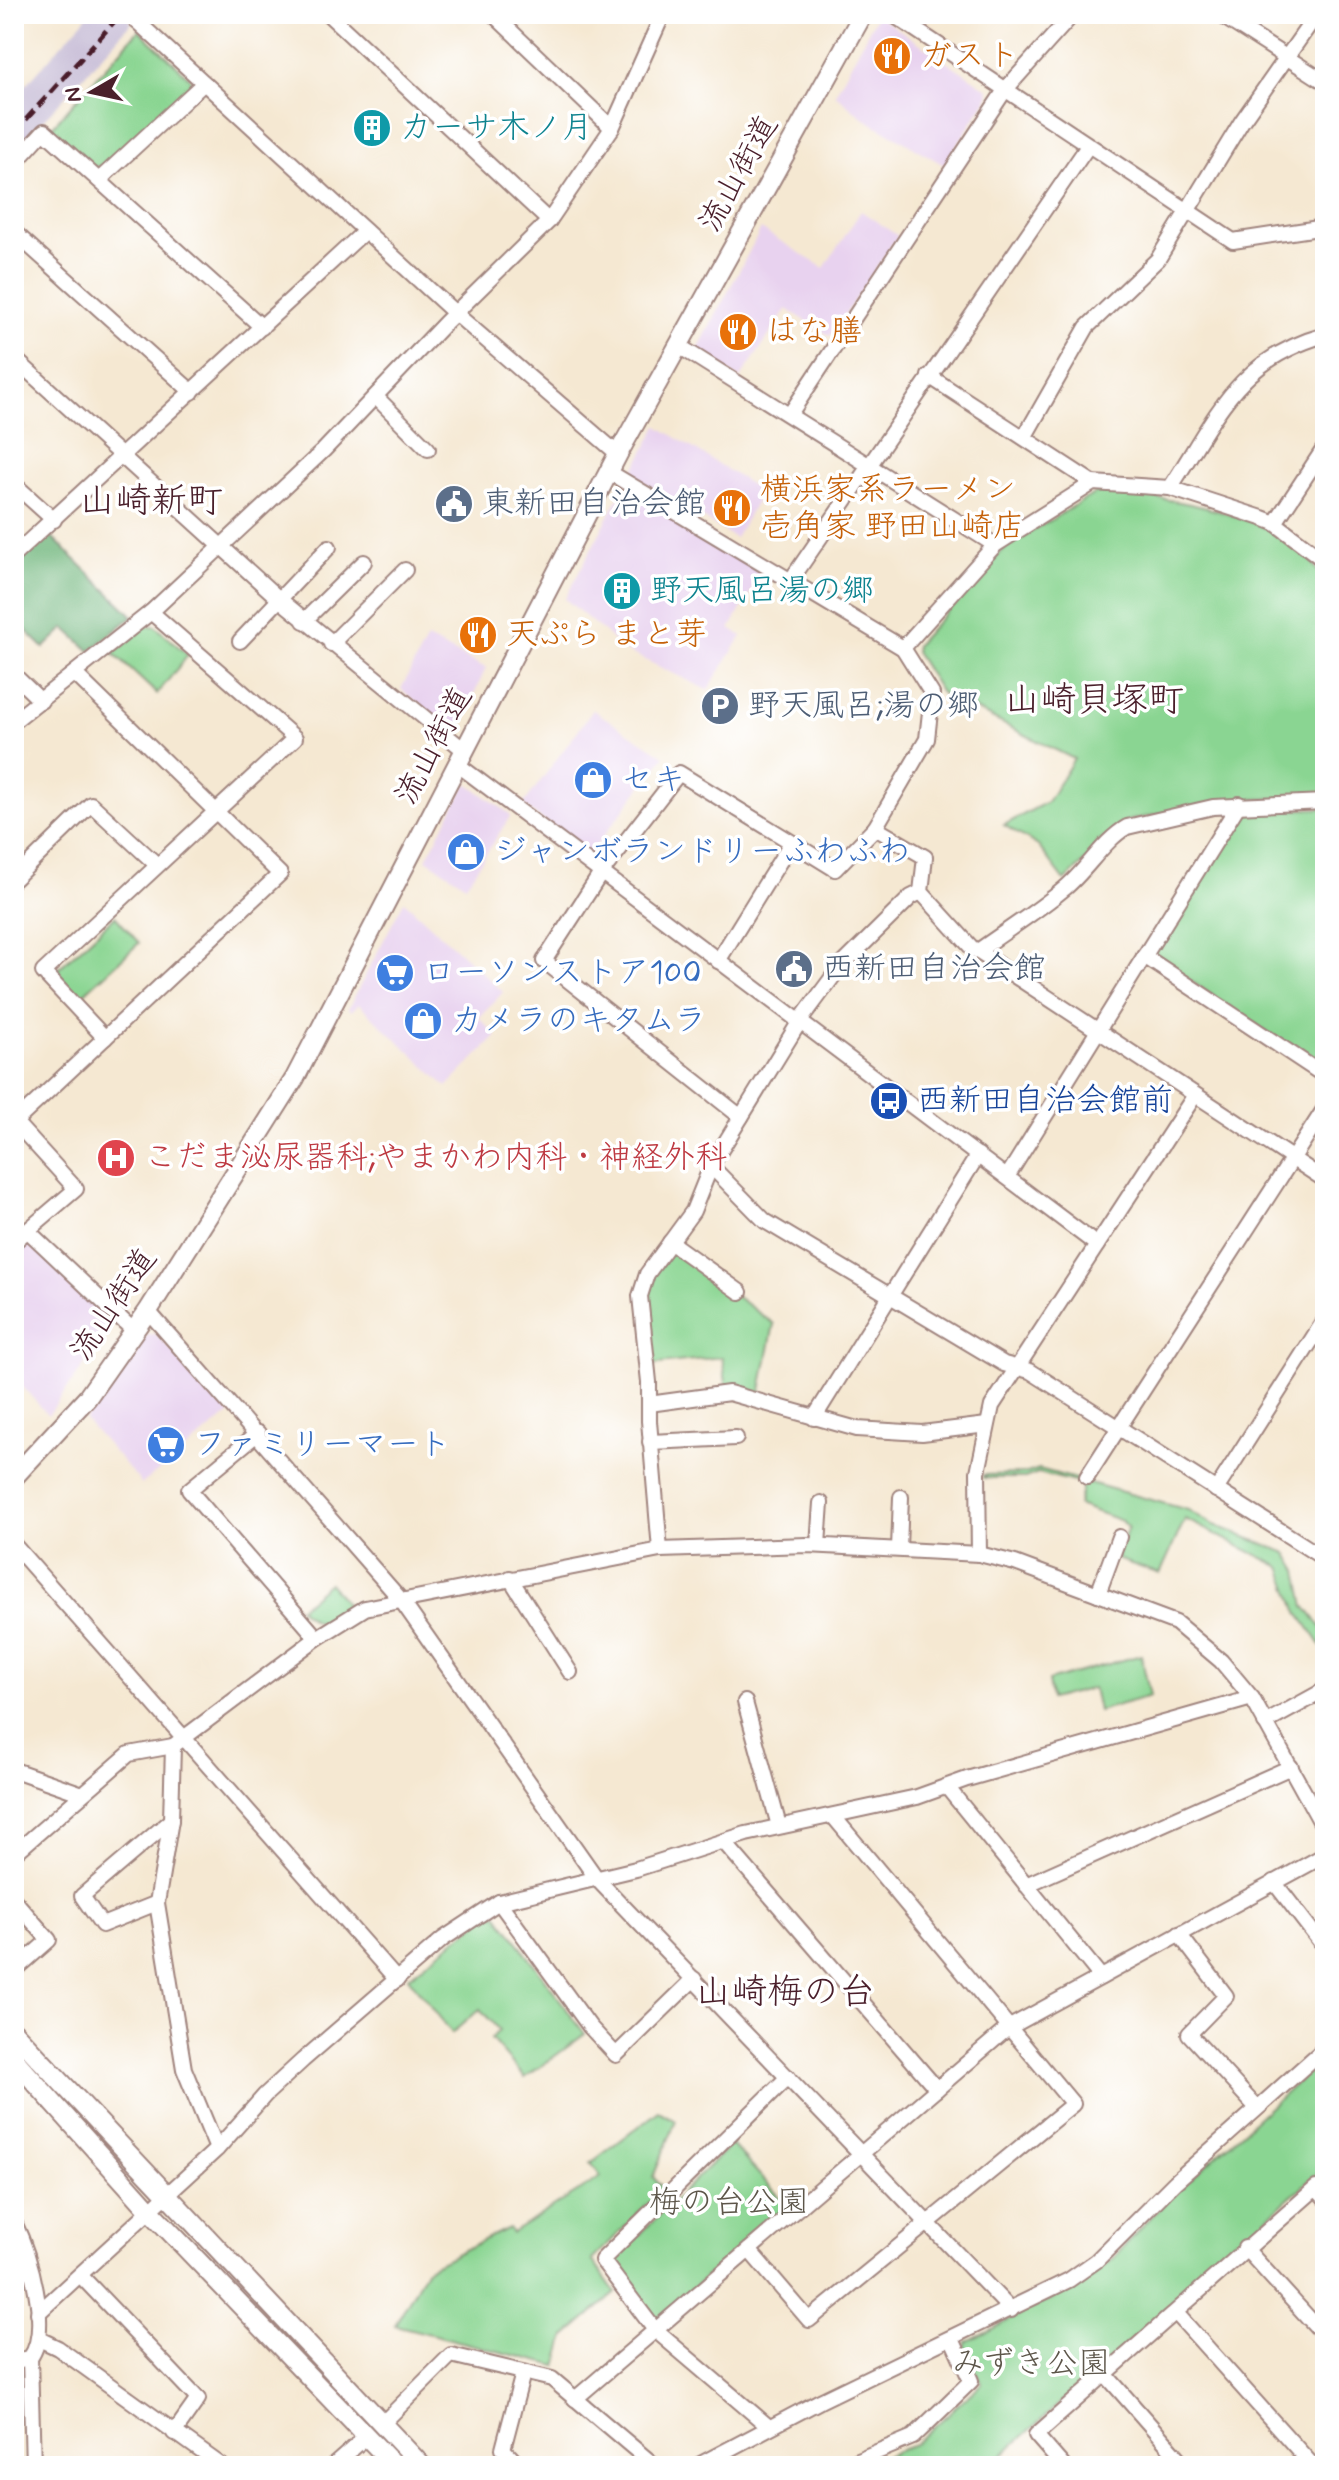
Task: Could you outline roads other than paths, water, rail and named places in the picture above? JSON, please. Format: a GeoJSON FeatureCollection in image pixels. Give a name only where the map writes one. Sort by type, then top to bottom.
{"type":"FeatureCollection","features":[{"type":"Feature","properties":{"kind":"street"},"geometry":{"type":"LineString","coordinates":[[129,14],[456,314],[618,454]]}},
{"type":"Feature","properties":{"kind":"street"},"geometry":{"type":"LineString","coordinates":[[328,14],[549,221]]}},
{"type":"Feature","properties":{"kind":"street"},"geometry":{"type":"LineString","coordinates":[[493,14],[612,128]]}},
{"type":"Feature","properties":{"kind":"street"},"geometry":{"type":"LineString","coordinates":[[14,721],[151,612],[377,398],[549,221],[612,128],[663,14]]}},
{"type":"Feature","properties":{"kind":"street","name":"流山街道"},"geometry":{"type":"LineString","coordinates":[[14,1477],[87,1398],[148,1311],[295,1078],[618,454],[863,14]]}},
{"type":"Feature","properties":{"kind":"street"},"geometry":{"type":"LineString","coordinates":[[892,14],[1233,241],[1325,227]]}},
{"type":"Feature","properties":{"kind":"street"},"geometry":{"type":"LineString","coordinates":[[790,414],[1005,90],[1073,14]]}},
{"type":"Feature","properties":{"kind":"street"},"geometry":{"type":"LineString","coordinates":[[1219,14],[1325,82]]}},
{"type":"Feature","properties":{"kind":"street"},"geometry":{"type":"LineString","coordinates":[[1025,436],[1087,327],[1158,259],[1185,210],[1317,14]]}},
{"type":"Feature","properties":{"kind":"street"},"geometry":{"type":"LineString","coordinates":[[99,180],[204,83]]}},
{"type":"Feature","properties":{"kind":"street"},"geometry":{"type":"LineString","coordinates":[[14,164],[44,131],[262,327]]}},
{"type":"Feature","properties":{"kind":"street"},"geometry":{"type":"LineString","coordinates":[[791,580],[1088,146]]}},
{"type":"Feature","properties":{"kind":"street"},"geometry":{"type":"LineString","coordinates":[[14,555],[365,231]]}},
{"type":"Feature","properties":{"kind":"street"},"geometry":{"type":"LineString","coordinates":[[14,232],[192,392]]}},
{"type":"Feature","properties":{"kind":"street"},"geometry":{"type":"LineString","coordinates":[[1170,488],[1242,380],[1284,349],[1325,335]]}},
{"type":"Feature","properties":{"kind":"street"},"geometry":{"type":"LineString","coordinates":[[679,346],[995,545]]}},
{"type":"Feature","properties":{"kind":"street"},"geometry":{"type":"LineString","coordinates":[[14,358],[218,546],[460,757],[601,873],[1097,1245]]}},
{"type":"Feature","properties":{"kind":"street"},"geometry":{"type":"LineString","coordinates":[[929,376],[1093,483],[1170,488],[1275,523],[1325,561]]}},
{"type":"Feature","properties":{"kind":"street"},"geometry":{"type":"LineString","coordinates":[[377,398],[428,449]]}},
{"type":"Feature","properties":{"kind":"street"},"geometry":{"type":"LineString","coordinates":[[1275,523],[1325,447]]}},
{"type":"Feature","properties":{"kind":"street"},"geometry":{"type":"LineString","coordinates":[[609,472],[903,648],[932,694],[927,739],[875,828],[835,869],[679,773],[601,873],[544,961],[741,1117]]}},
{"type":"Feature","properties":{"kind":"street"},"geometry":{"type":"LineString","coordinates":[[903,648],[995,545],[1093,483]]}},
{"type":"Feature","properties":{"kind":"street"},"geometry":{"type":"LineString","coordinates":[[14,484],[54,520]]}},
{"type":"Feature","properties":{"kind":"street"},"geometry":{"type":"LineString","coordinates":[[240,641],[329,547]]}},
{"type":"Feature","properties":{"kind":"street"},"geometry":{"type":"LineString","coordinates":[[304,621],[364,562]]}},
{"type":"Feature","properties":{"kind":"street"},"geometry":{"type":"LineString","coordinates":[[331,644],[405,570]]}},
{"type":"Feature","properties":{"kind":"street"},"geometry":{"type":"LineString","coordinates":[[105,1038],[43,972],[295,738],[151,612]]}},
{"type":"Feature","properties":{"kind":"street"},"geometry":{"type":"LineString","coordinates":[[14,1242],[76,1189],[15,1122],[280,874],[217,808],[75,674]]}},
{"type":"Feature","properties":{"kind":"street"},"geometry":{"type":"LineString","coordinates":[[14,675],[41,701]]}},
{"type":"Feature","properties":{"kind":"street"},"geometry":{"type":"LineString","coordinates":[[978,951],[1064,889],[1102,853],[1115,834],[1127,827],[1182,812],[1239,804],[1325,802]]}},
{"type":"Feature","properties":{"kind":"street"},"geometry":{"type":"LineString","coordinates":[[14,879],[91,804],[156,864]]}},
{"type":"Feature","properties":{"kind":"street"},"geometry":{"type":"LineString","coordinates":[[1007,1177],[1239,804]]}},
{"type":"Feature","properties":{"kind":"street"},"geometry":{"type":"LineString","coordinates":[[875,828],[925,857],[921,892]]}},
{"type":"Feature","properties":{"kind":"street"},"geometry":{"type":"LineString","coordinates":[[718,961],[791,843]]}},
{"type":"Feature","properties":{"kind":"street"},"geometry":{"type":"LineString","coordinates":[[921,892],[978,951],[1325,1180]]}},
{"type":"Feature","properties":{"kind":"street"},"geometry":{"type":"LineString","coordinates":[[660,1550],[640,1296],[647,1274],[693,1211],[711,1166],[800,1021],[840,967],[911,897],[921,892]]}},
{"type":"Feature","properties":{"kind":"street"},"geometry":{"type":"LineString","coordinates":[[1144,956],[1325,1076]]}},
{"type":"Feature","properties":{"kind":"street"},"geometry":{"type":"LineString","coordinates":[[979,1554],[978,1472],[992,1406],[1195,1095]]}},
{"type":"Feature","properties":{"kind":"street"},"geometry":{"type":"LineString","coordinates":[[1087,1477],[1325,1108]]}},
{"type":"Feature","properties":{"kind":"street"},"geometry":{"type":"LineString","coordinates":[[814,1418],[978,1155]]}},
{"type":"Feature","properties":{"kind":"street"},"geometry":{"type":"LineString","coordinates":[[711,1166],[765,1221],[1004,1364],[1030,1371],[1325,1559]]}},
{"type":"Feature","properties":{"kind":"street"},"geometry":{"type":"LineString","coordinates":[[28,1231],[134,1331]]}},
{"type":"Feature","properties":{"kind":"street"},"geometry":{"type":"LineString","coordinates":[[670,1242],[740,1292]]}},
{"type":"Feature","properties":{"kind":"street"},"geometry":{"type":"LineString","coordinates":[[148,1311],[258,1433],[401,1600],[597,1879],[1011,2310]]}},
{"type":"Feature","properties":{"kind":"street"},"geometry":{"type":"LineString","coordinates":[[1216,1490],[1325,1319]]}},
{"type":"Feature","properties":{"kind":"street"},"geometry":{"type":"LineString","coordinates":[[649,1404],[729,1393],[857,1429],[892,1433],[965,1430],[987,1425]]}},
{"type":"Feature","properties":{"kind":"street"},"geometry":{"type":"LineString","coordinates":[[258,1433],[189,1490],[317,1638]]}},
{"type":"Feature","properties":{"kind":"street"},"geometry":{"type":"LineString","coordinates":[[650,1442],[736,1438]]}},
{"type":"Feature","properties":{"kind":"street"},"geometry":{"type":"LineString","coordinates":[[899,1548],[901,1497]]}},
{"type":"Feature","properties":{"kind":"street"},"geometry":{"type":"LineString","coordinates":[[818,1545],[821,1503]]}},
{"type":"Feature","properties":{"kind":"street"},"geometry":{"type":"LineString","coordinates":[[1098,1594],[1119,1537]]}},
{"type":"Feature","properties":{"kind":"street"},"geometry":{"type":"LineString","coordinates":[[14,1545],[187,1737],[397,1980]]}},
{"type":"Feature","properties":{"kind":"street"},"geometry":{"type":"LineString","coordinates":[[14,1854],[80,1793],[129,1754],[173,1746],[317,1638],[365,1608],[660,1550],[818,1545],[979,1554],[1176,1623],[1221,1661],[1252,1698],[1325,1830]]}},
{"type":"Feature","properties":{"kind":"street"},"geometry":{"type":"LineString","coordinates":[[510,1578],[570,1672]]}},
{"type":"Feature","properties":{"kind":"street"},"geometry":{"type":"LineString","coordinates":[[1265,1723],[1325,1690]]}},
{"type":"Feature","properties":{"kind":"street"},"geometry":{"type":"LineString","coordinates":[[38,2313],[217,2149],[265,2095],[443,1939],[499,1902],[597,1879],[779,1826],[833,1816],[947,1787],[1252,1698]]}},
{"type":"Feature","properties":{"kind":"street"},"geometry":{"type":"LineString","coordinates":[[745,1702],[779,1826]]}},
{"type":"Feature","properties":{"kind":"street"},"geometry":{"type":"LineString","coordinates":[[173,1746],[171,1820],[157,1903],[184,2069],[217,2149]]}},
{"type":"Feature","properties":{"kind":"street"},"geometry":{"type":"LineString","coordinates":[[1026,1885],[1291,1767]]}},
{"type":"Feature","properties":{"kind":"street"},"geometry":{"type":"LineString","coordinates":[[14,1770],[80,1793]]}},
{"type":"Feature","properties":{"kind":"street"},"geometry":{"type":"LineString","coordinates":[[947,1787],[1101,1977]]}},
{"type":"Feature","properties":{"kind":"street"},"geometry":{"type":"LineString","coordinates":[[749,2250],[809,2320],[929,2225],[1073,2104],[833,1816]]}},
{"type":"Feature","properties":{"kind":"street"},"geometry":{"type":"LineString","coordinates":[[157,1903],[102,1925],[82,1896],[171,1820]]}},
{"type":"Feature","properties":{"kind":"street"},"geometry":{"type":"LineString","coordinates":[[724,1842],[937,2089]]}},
{"type":"Feature","properties":{"kind":"street"},"geometry":{"type":"LineString","coordinates":[[575,2399],[1008,2028],[1325,1855]]}},
{"type":"Feature","properties":{"kind":"street"},"geometry":{"type":"LineString","coordinates":[[1274,1882],[1325,1948]]}},
{"type":"Feature","properties":{"kind":"street"},"geometry":{"type":"LineString","coordinates":[[14,1900],[49,1940],[14,1971]]}},
{"type":"Feature","properties":{"kind":"street"},"geometry":{"type":"LineString","coordinates":[[499,1902],[590,2027],[616,2055],[694,1979]]}},
{"type":"Feature","properties":{"kind":"street"},"geometry":{"type":"LineString","coordinates":[[1179,1934],[1226,1996],[1189,2034],[1257,2108]]}},
{"type":"Feature","properties":{"kind":"street"},"geometry":{"type":"LineString","coordinates":[[14,2032],[422,2466]]}},
{"type":"Feature","properties":{"kind":"street"},"geometry":{"type":"LineString","coordinates":[[697,2466],[769,2427],[1011,2310],[1096,2261],[1175,2182],[1325,2048]]}},
{"type":"Feature","properties":{"kind":"street"},"geometry":{"type":"LineString","coordinates":[[14,2059],[151,2212],[395,2466]]}},
{"type":"Feature","properties":{"kind":"street"},"geometry":{"type":"LineString","coordinates":[[769,2427],[655,2330],[602,2260],[788,2077]]}},
{"type":"Feature","properties":{"kind":"street"},"geometry":{"type":"LineString","coordinates":[[1063,2466],[1036,2435],[1316,2188],[1325,2198]]}},
{"type":"Feature","properties":{"kind":"street"},"geometry":{"type":"LineString","coordinates":[[14,2222],[31,2267],[38,2313],[39,2339],[30,2358],[33,2466]]}},
{"type":"Feature","properties":{"kind":"street"},"geometry":{"type":"LineString","coordinates":[[1245,2248],[1325,2336]]}},
{"type":"Feature","properties":{"kind":"street"},"geometry":{"type":"LineString","coordinates":[[81,2276],[198,2399],[174,2433]]}},
{"type":"Feature","properties":{"kind":"street"},"geometry":{"type":"LineString","coordinates":[[1176,2313],[1313,2466]]}},
{"type":"Feature","properties":{"kind":"street"},"geometry":{"type":"LineString","coordinates":[[39,2339],[58,2348],[222,2466]]}},
{"type":"Feature","properties":{"kind":"street"},"geometry":{"type":"LineString","coordinates":[[843,2466],[913,2437],[971,2381],[952,2339]]}},
{"type":"Feature","properties":{"kind":"street"},"geometry":{"type":"LineString","coordinates":[[382,2424],[451,2355],[552,2379],[655,2466]]}},
{"type":"Feature","properties":{"kind":"street"},"geometry":{"type":"LineString","coordinates":[[14,2361],[30,2358]]}},
{"type":"Feature","properties":{"kind":"street"},"geometry":{"type":"LineString","coordinates":[[519,2466],[503,2449],[523,2373]]}},
{"type":"Feature","properties":{"kind":"street"},"geometry":{"type":"LineString","coordinates":[[1106,2375],[1186,2466]]}},
{"type":"Feature","properties":{"kind":"street"},"geometry":{"type":"LineString","coordinates":[[333,2466],[367,2436]]}},
{"type":"Feature","properties":{"kind":"railway"},"geometry":{"type":"LineString","coordinates":[[14,133],[121,14]]}},
{"type":"Feature","properties":{"kind":"place","name":"ガスト"},"geometry":{"type":"Point","coordinates":[892,56]}},
{"type":"Feature","properties":{"kind":"place","name":"カーサ木ノ月"},"geometry":{"type":"Point","coordinates":[372,128]}},
{"type":"Feature","properties":{"kind":"place","name":"はな膳"},"geometry":{"type":"Point","coordinates":[738,332]}},
{"type":"Feature","properties":{"kind":"place","name":"東新田自治会館"},"geometry":{"type":"Point","coordinates":[454,504]}},
{"type":"Feature","properties":{"kind":"place","name":"横浜家系ラーメン 壱角家 野田山崎店"},"geometry":{"type":"Point","coordinates":[732,508]}},
{"type":"Feature","properties":{"kind":"place","name":"野天風呂湯の郷"},"geometry":{"type":"Point","coordinates":[622,591]}},
{"type":"Feature","properties":{"kind":"place","name":"天ぷら まと芽"},"geometry":{"type":"Point","coordinates":[478,635]}},
{"type":"Feature","properties":{"kind":"place","name":"野天風呂;湯の郷"},"geometry":{"type":"Point","coordinates":[720,706]}},
{"type":"Feature","properties":{"kind":"place","name":"セキ"},"geometry":{"type":"Point","coordinates":[593,780]}},
{"type":"Feature","properties":{"kind":"place","name":"ジャンボランドリーふわふわ"},"geometry":{"type":"Point","coordinates":[466,852]}},
{"type":"Feature","properties":{"kind":"place","name":"西新田自治会館"},"geometry":{"type":"Point","coordinates":[794,969]}},
{"type":"Feature","properties":{"kind":"place","name":"ローソンストア100"},"geometry":{"type":"Point","coordinates":[395,973]}},
{"type":"Feature","properties":{"kind":"place","name":"カメラのキタムラ"},"geometry":{"type":"Point","coordinates":[423,1021]}},
{"type":"Feature","properties":{"kind":"place","name":"西新田自治会館前"},"geometry":{"type":"Point","coordinates":[889,1101]}},
{"type":"Feature","properties":{"kind":"place","name":"こだま泌尿器科;やまかわ内科・神経外科"},"geometry":{"type":"Point","coordinates":[116,1158]}},
{"type":"Feature","properties":{"kind":"place","name":"ファミリーマート"},"geometry":{"type":"Point","coordinates":[166,1445]}},
{"type":"Feature","properties":{"kind":"district","name":"山崎新町"},"geometry":{"type":"Point","coordinates":[151,502]}},
{"type":"Feature","properties":{"kind":"district","name":"山崎貝塚町"},"geometry":{"type":"Point","coordinates":[1094,701]}},
{"type":"Feature","properties":{"kind":"district","name":"山崎梅の台"},"geometry":{"type":"Point","coordinates":[785,1993]}},
{"type":"Feature","properties":{"kind":"park label","name":"梅の台公園"},"geometry":{"type":"Point","coordinates":[729,2203]}},
{"type":"Feature","properties":{"kind":"park label","name":"みずき公園"},"geometry":{"type":"Point","coordinates":[1031,2364]}}]}
